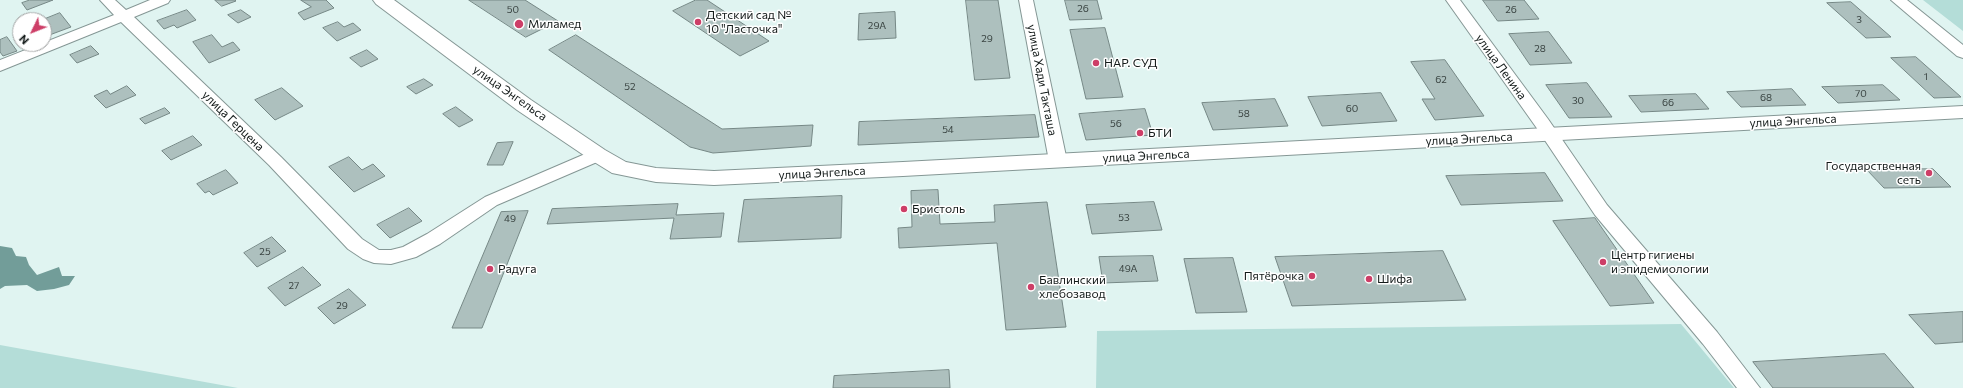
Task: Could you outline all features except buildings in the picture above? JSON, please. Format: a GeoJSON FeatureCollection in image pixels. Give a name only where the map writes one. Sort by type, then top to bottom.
{"type":"FeatureCollection","features":[{"type":"Feature","properties":{"kind":"street","name":"улица Герцена"},"geometry":{"type":"LineString","coordinates":[[108,0],[275,161],[355,244],[367,254],[379,258],[396,257],[415,250],[490,201],[598,155]]}},
{"type":"Feature","properties":{"kind":"street"},"geometry":{"type":"LineString","coordinates":[[0,66],[163,0]]}},
{"type":"Feature","properties":{"kind":"street","name":"улица Энгельса"},"geometry":{"type":"LineString","coordinates":[[382,0],[524,105],[598,155],[620,168],[656,175],[714,178],[1963,112]]}},
{"type":"Feature","properties":{"kind":"street","name":"улица Хади Такташа"},"geometry":{"type":"LineString","coordinates":[[1026,0],[1058,161]]}},
{"type":"Feature","properties":{"kind":"street","name":"улица Ленина"},"geometry":{"type":"LineString","coordinates":[[1453,0],[1601,210],[1710,338],[1749,388]]}},
{"type":"Feature","properties":{"kind":"street"},"geometry":{"type":"LineString","coordinates":[[1898,0],[1963,53]]}},
{"type":"Feature","properties":{"kind":"shaded area"},"geometry":{"type":"Polygon","coordinates":[[[1923,0],[1963,0],[1963,31],[1923,0]]]}},
{"type":"Feature","properties":{"kind":"shaded area"},"geometry":{"type":"Polygon","coordinates":[[[0,246],[12,248],[16,256],[26,257],[29,265],[37,275],[59,267],[62,276],[75,276],[69,285],[54,289],[37,291],[27,285],[5,286],[0,289],[0,246]]]}},
{"type":"Feature","properties":{"kind":"shaded area"},"geometry":{"type":"Polygon","coordinates":[[[1681,324],[1734,388],[1096,388],[1097,331],[1681,324]]]}},
{"type":"Feature","properties":{"kind":"shaded area"},"geometry":{"type":"Polygon","coordinates":[[[0,345],[238,388],[0,388],[0,345]]]}},
{"type":"Feature","properties":{"kind":"place","name":"Детский сад № 10 \"Ласточка\""},"geometry":{"type":"Point","coordinates":[698,22]}},
{"type":"Feature","properties":{"kind":"place","name":"Миламед"},"geometry":{"type":"Point","coordinates":[519,24]}},
{"type":"Feature","properties":{"kind":"place","name":"НАР. СУД"},"geometry":{"type":"Point","coordinates":[1096,63]}},
{"type":"Feature","properties":{"kind":"place","name":"БТИ"},"geometry":{"type":"Point","coordinates":[1140,133]}},
{"type":"Feature","properties":{"kind":"place","name":"Государственная сеть"},"geometry":{"type":"Point","coordinates":[1929,173]}},
{"type":"Feature","properties":{"kind":"place","name":"Бристоль"},"geometry":{"type":"Point","coordinates":[904,209]}},
{"type":"Feature","properties":{"kind":"place","name":"Центр гигиены и эпидемиологии"},"geometry":{"type":"Point","coordinates":[1603,262]}},
{"type":"Feature","properties":{"kind":"place","name":"Радуга"},"geometry":{"type":"Point","coordinates":[490,269]}},
{"type":"Feature","properties":{"kind":"place","name":"Пятёрочка"},"geometry":{"type":"Point","coordinates":[1312,276]}},
{"type":"Feature","properties":{"kind":"place","name":"Шифа"},"geometry":{"type":"Point","coordinates":[1369,279]}},
{"type":"Feature","properties":{"kind":"place","name":"Бавлинский хлебозавод"},"geometry":{"type":"Point","coordinates":[1031,287]}}]}
